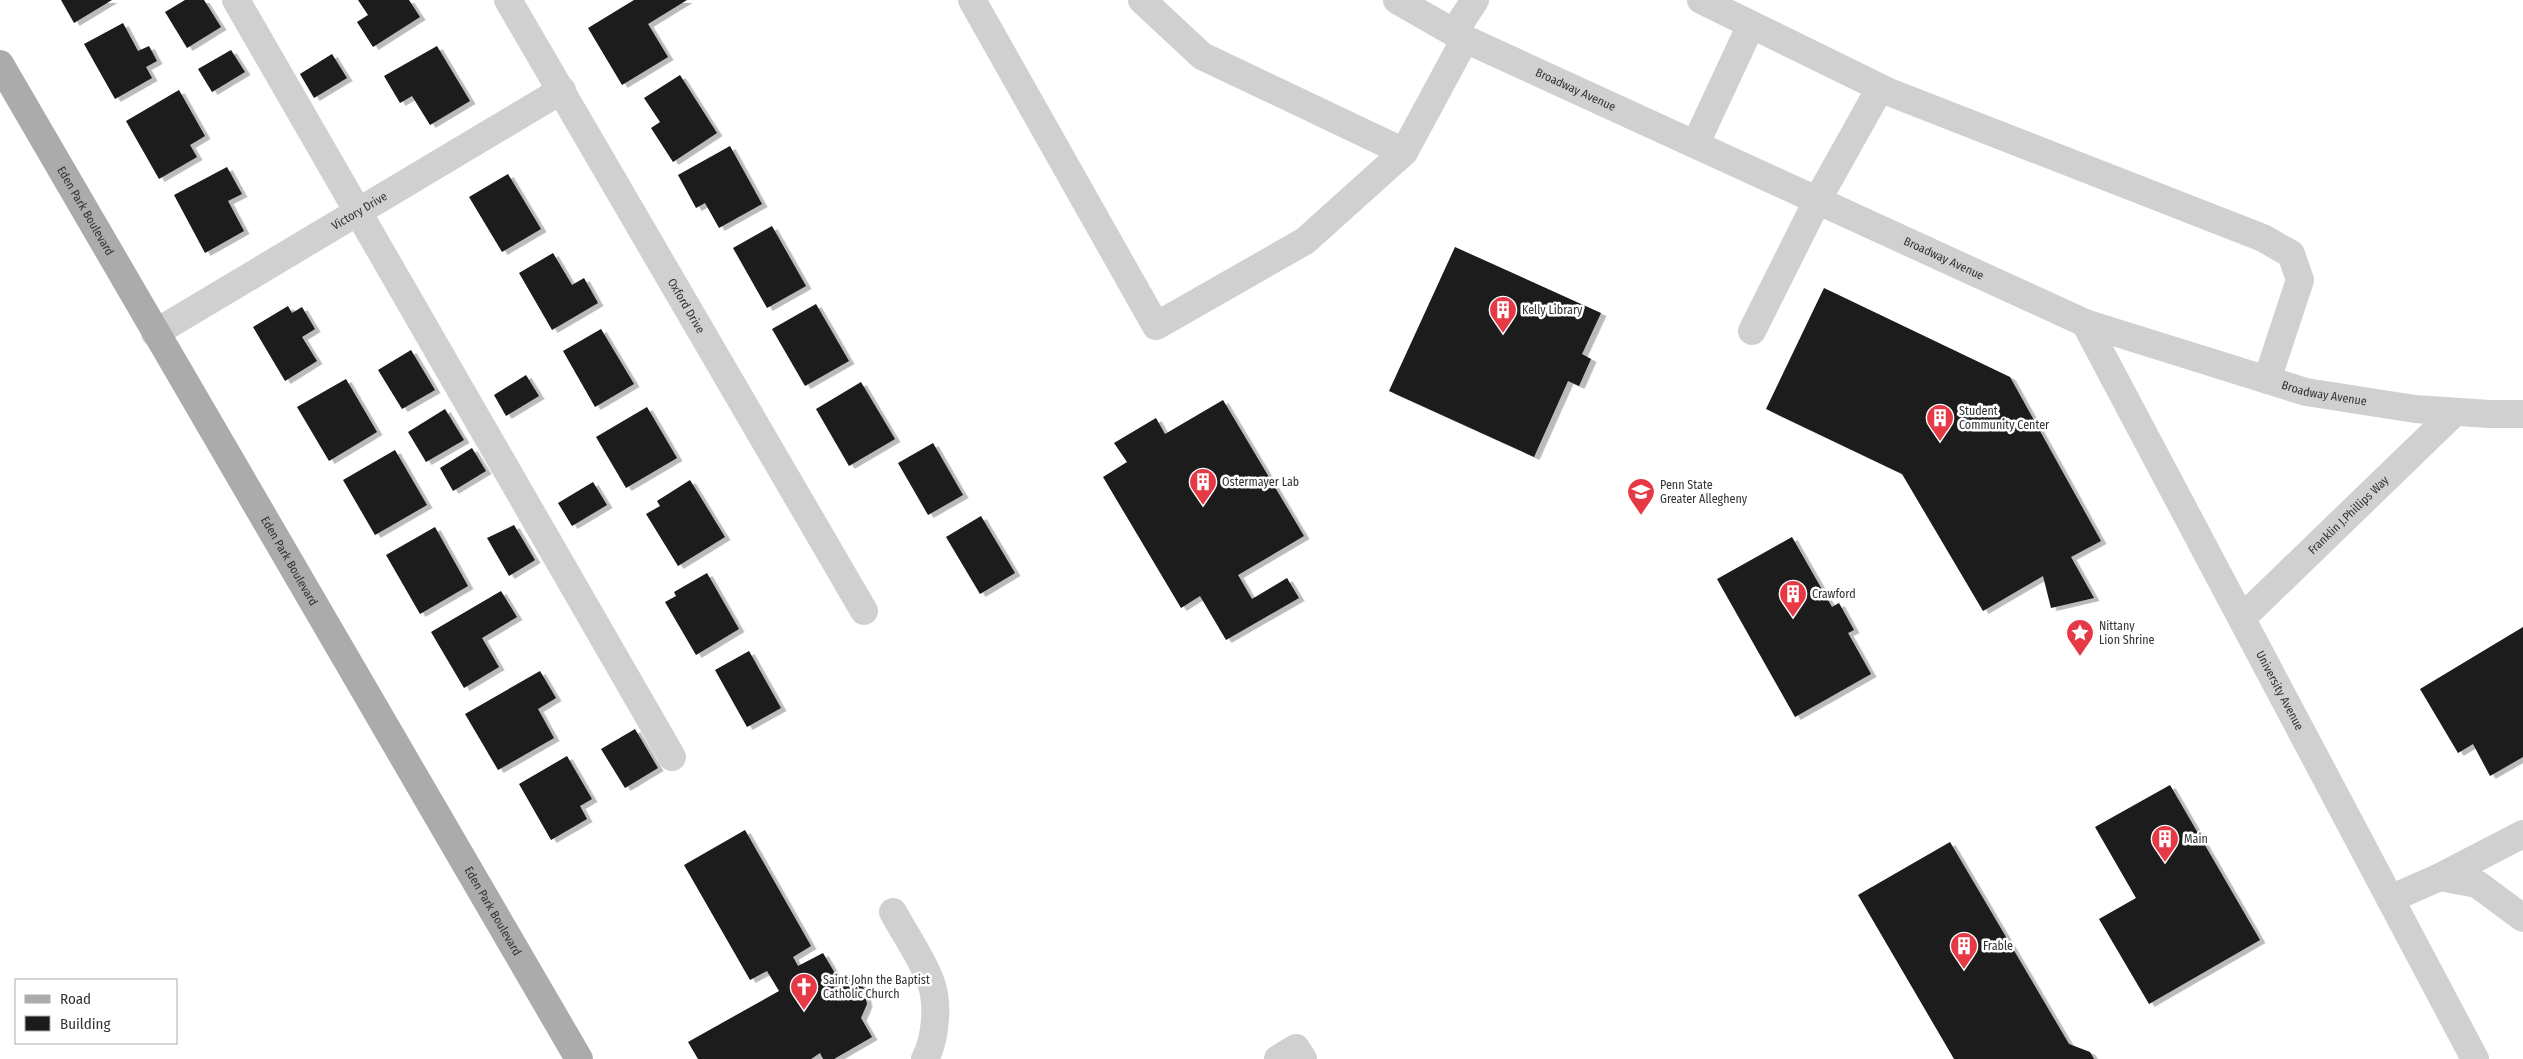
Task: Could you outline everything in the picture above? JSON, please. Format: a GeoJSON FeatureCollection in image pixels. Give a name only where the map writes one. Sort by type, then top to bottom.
{"type":"FeatureCollection","features":[{"type":"Feature","properties":{"kind":"main road","name":"Eden Park Boulevard"},"geometry":{"type":"LineString","coordinates":[[0,64],[579,1059]]}},
{"type":"Feature","properties":{"kind":"street"},"geometry":{"type":"LineString","coordinates":[[236,0],[672,757]]}},
{"type":"Feature","properties":{"kind":"street","name":"Oxford Drive"},"geometry":{"type":"LineString","coordinates":[[508,0],[864,611]]}},
{"type":"Feature","properties":{"kind":"street"},"geometry":{"type":"LineString","coordinates":[[972,0],[1156,326],[1305,241],[1404,152],[1475,0]]}},
{"type":"Feature","properties":{"kind":"street"},"geometry":{"type":"LineString","coordinates":[[1142,0],[1202,56],[1404,152]]}},
{"type":"Feature","properties":{"kind":"street","name":"Broadway Avenue"},"geometry":{"type":"LineString","coordinates":[[1397,0],[1459,35],[2085,323],[2306,392],[2416,409],[2523,414]]}},
{"type":"Feature","properties":{"kind":"street"},"geometry":{"type":"LineString","coordinates":[[1701,0],[1880,88],[2263,238],[2291,254],[2300,280],[2266,380]]}},
{"type":"Feature","properties":{"kind":"street"},"geometry":{"type":"LineString","coordinates":[[1696,143],[1751,24]]}},
{"type":"Feature","properties":{"kind":"street"},"geometry":{"type":"LineString","coordinates":[[1752,331],[1818,199],[1880,88]]}},
{"type":"Feature","properties":{"kind":"street","name":"Victory Drive"},"geometry":{"type":"LineString","coordinates":[[156,333],[562,90]]}},
{"type":"Feature","properties":{"kind":"street","name":"University Avenue"},"geometry":{"type":"LineString","coordinates":[[2085,323],[2475,1059]]}},
{"type":"Feature","properties":{"kind":"street","name":"Franklin J.Phillips Way"},"geometry":{"type":"LineString","coordinates":[[2242,618],[2455,412]]}},
{"type":"Feature","properties":{"kind":"street"},"geometry":{"type":"LineString","coordinates":[[2390,898],[2440,877],[2523,834]]}},
{"type":"Feature","properties":{"kind":"street"},"geometry":{"type":"LineString","coordinates":[[2440,877],[2477,884],[2523,918]]}},
{"type":"Feature","properties":{"kind":"street"},"geometry":{"type":"LineString","coordinates":[[893,912],[930,980],[934,999],[934,1025],[930,1049],[925,1059]]}},
{"type":"Feature","properties":{"kind":"street"},"geometry":{"type":"LineString","coordinates":[[1278,1059],[1296,1048],[1303,1059]]}},
{"type":"Feature","properties":{"kind":"building"},"geometry":{"type":"Polygon","coordinates":[[[61,0],[112,0],[74,23],[61,0]]]}},
{"type":"Feature","properties":{"kind":"building"},"geometry":{"type":"Polygon","coordinates":[[[185,0],[204,0],[221,27],[187,48],[165,12],[185,0]]]}},
{"type":"Feature","properties":{"kind":"building"},"geometry":{"type":"Polygon","coordinates":[[[358,0],[409,0],[420,17],[373,47],[357,22],[368,15],[358,0]]]}},
{"type":"Feature","properties":{"kind":"building"},"geometry":{"type":"Polygon","coordinates":[[[634,0],[687,0],[648,24],[668,57],[622,85],[588,28],[634,0]]]}},
{"type":"Feature","properties":{"kind":"building"},"geometry":{"type":"Polygon","coordinates":[[[123,23],[138,51],[149,46],[157,61],[146,67],[152,78],[115,99],[84,44],[123,23]]]}},
{"type":"Feature","properties":{"kind":"building"},"geometry":{"type":"Polygon","coordinates":[[[437,46],[470,101],[430,125],[412,96],[400,103],[384,76],[437,46]]]}},
{"type":"Feature","properties":{"kind":"building"},"geometry":{"type":"Polygon","coordinates":[[[231,50],[245,72],[212,92],[198,69],[231,50]]]}},
{"type":"Feature","properties":{"kind":"building"},"geometry":{"type":"Polygon","coordinates":[[[332,54],[347,78],[314,98],[300,74],[332,54]]]}},
{"type":"Feature","properties":{"kind":"building"},"geometry":{"type":"Polygon","coordinates":[[[680,75],[717,133],[673,162],[651,128],[660,122],[644,98],[680,75]]]}},
{"type":"Feature","properties":{"kind":"building"},"geometry":{"type":"Polygon","coordinates":[[[179,90],[205,136],[190,145],[197,157],[159,179],[126,121],[179,90]]]}},
{"type":"Feature","properties":{"kind":"building"},"geometry":{"type":"Polygon","coordinates":[[[730,146],[762,204],[719,228],[705,203],[696,208],[678,175],[730,146]]]}},
{"type":"Feature","properties":{"kind":"building"},"geometry":{"type":"Polygon","coordinates":[[[227,167],[242,194],[228,201],[244,231],[205,253],[174,195],[227,167]]]}},
{"type":"Feature","properties":{"kind":"building"},"geometry":{"type":"Polygon","coordinates":[[[508,174],[541,229],[502,252],[469,197],[508,174]]]}},
{"type":"Feature","properties":{"kind":"building"},"geometry":{"type":"Polygon","coordinates":[[[772,226],[806,286],[767,308],[733,248],[772,226]]]}},
{"type":"Feature","properties":{"kind":"building","name":"Kelly Library"},"geometry":{"type":"Polygon","coordinates":[[[1455,247],[1601,313],[1582,354],[1591,359],[1579,386],[1568,381],[1534,457],[1389,391],[1455,247]]]}},
{"type":"Feature","properties":{"kind":"building"},"geometry":{"type":"Polygon","coordinates":[[[553,253],[572,285],[584,278],[598,303],[552,330],[519,273],[553,253]]]}},
{"type":"Feature","properties":{"kind":"building","name":"Student Community Center"},"geometry":{"type":"Polygon","coordinates":[[[1824,288],[2010,377],[2101,541],[2071,557],[2094,598],[2051,608],[2043,576],[1983,611],[1902,474],[1766,409],[1824,288]]]}},
{"type":"Feature","properties":{"kind":"building"},"geometry":{"type":"Polygon","coordinates":[[[816,304],[849,361],[805,386],[772,329],[816,304]]]}},
{"type":"Feature","properties":{"kind":"building"},"geometry":{"type":"Polygon","coordinates":[[[288,306],[292,313],[302,307],[315,329],[302,337],[317,361],[285,381],[253,327],[288,306]]]}},
{"type":"Feature","properties":{"kind":"building"},"geometry":{"type":"Polygon","coordinates":[[[601,329],[634,384],[595,407],[563,351],[601,329]]]}},
{"type":"Feature","properties":{"kind":"building"},"geometry":{"type":"Polygon","coordinates":[[[411,350],[435,390],[402,409],[378,370],[411,350]]]}},
{"type":"Feature","properties":{"kind":"building"},"geometry":{"type":"Polygon","coordinates":[[[526,375],[539,396],[506,416],[494,395],[526,375]]]}},
{"type":"Feature","properties":{"kind":"building"},"geometry":{"type":"Polygon","coordinates":[[[346,379],[377,432],[329,461],[297,407],[346,379]]]}},
{"type":"Feature","properties":{"kind":"building"},"geometry":{"type":"Polygon","coordinates":[[[861,382],[895,439],[849,466],[816,409],[861,382]]]}},
{"type":"Feature","properties":{"kind":"building","name":"Ostermayer Lab"},"geometry":{"type":"Polygon","coordinates":[[[1223,400],[1304,536],[1238,575],[1252,599],[1287,578],[1299,598],[1226,640],[1200,596],[1181,608],[1103,477],[1127,462],[1114,443],[1156,418],[1165,434],[1223,400]]]}},
{"type":"Feature","properties":{"kind":"building"},"geometry":{"type":"Polygon","coordinates":[[[647,407],[677,458],[626,488],[596,437],[647,407]]]}},
{"type":"Feature","properties":{"kind":"building"},"geometry":{"type":"Polygon","coordinates":[[[445,409],[464,440],[426,462],[408,432],[445,409]]]}},
{"type":"Feature","properties":{"kind":"building"},"geometry":{"type":"Polygon","coordinates":[[[933,443],[963,495],[928,515],[898,463],[933,443]]]}},
{"type":"Feature","properties":{"kind":"building"},"geometry":{"type":"Polygon","coordinates":[[[472,448],[486,471],[453,491],[440,468],[472,448]]]}},
{"type":"Feature","properties":{"kind":"building"},"geometry":{"type":"Polygon","coordinates":[[[395,450],[427,505],[375,535],[343,480],[395,450]]]}},
{"type":"Feature","properties":{"kind":"building"},"geometry":{"type":"Polygon","coordinates":[[[690,480],[725,537],[678,566],[646,514],[660,506],[657,501],[690,480]]]}},
{"type":"Feature","properties":{"kind":"building"},"geometry":{"type":"Polygon","coordinates":[[[593,482],[607,505],[572,526],[558,503],[593,482]]]}},
{"type":"Feature","properties":{"kind":"building"},"geometry":{"type":"Polygon","coordinates":[[[981,516],[1015,573],[980,594],[946,537],[981,516]]]}},
{"type":"Feature","properties":{"kind":"building"},"geometry":{"type":"Polygon","coordinates":[[[514,525],[535,560],[509,576],[487,538],[514,525]]]}},
{"type":"Feature","properties":{"kind":"building"},"geometry":{"type":"Polygon","coordinates":[[[435,527],[468,586],[420,614],[386,555],[435,527]]]}},
{"type":"Feature","properties":{"kind":"building","name":"Crawford"},"geometry":{"type":"Polygon","coordinates":[[[1792,537],[1832,607],[1839,603],[1854,630],[1848,633],[1871,674],[1795,717],[1717,579],[1792,537]]]}},
{"type":"Feature","properties":{"kind":"building"},"geometry":{"type":"Polygon","coordinates":[[[707,573],[739,629],[696,655],[665,602],[676,596],[674,592],[707,573]]]}},
{"type":"Feature","properties":{"kind":"building"},"geometry":{"type":"Polygon","coordinates":[[[501,591],[517,617],[482,638],[499,667],[464,688],[431,632],[501,591]]]}},
{"type":"Feature","properties":{"kind":"building"},"geometry":{"type":"Polygon","coordinates":[[[2523,627],[2523,757],[2490,776],[2473,744],[2458,753],[2420,689],[2523,627]]]}},
{"type":"Feature","properties":{"kind":"building"},"geometry":{"type":"Polygon","coordinates":[[[749,651],[781,708],[747,727],[715,670],[749,651]]]}},
{"type":"Feature","properties":{"kind":"building"},"geometry":{"type":"Polygon","coordinates":[[[540,671],[556,698],[538,709],[554,738],[498,770],[465,714],[540,671]]]}},
{"type":"Feature","properties":{"kind":"building"},"geometry":{"type":"Polygon","coordinates":[[[635,729],[658,768],[625,788],[601,749],[635,729]]]}},
{"type":"Feature","properties":{"kind":"building"},"geometry":{"type":"Polygon","coordinates":[[[567,756],[592,799],[580,806],[587,819],[551,840],[519,784],[567,756]]]}},
{"type":"Feature","properties":{"kind":"building","name":"Main"},"geometry":{"type":"Polygon","coordinates":[[[2170,785],[2260,940],[2149,1004],[2099,919],[2136,898],[2095,827],[2170,785]]]}},
{"type":"Feature","properties":{"kind":"building"},"geometry":{"type":"Polygon","coordinates":[[[745,830],[811,946],[793,957],[798,966],[823,953],[836,975],[850,975],[863,986],[867,1004],[861,1018],[872,1037],[834,1059],[823,1059],[820,1053],[811,1059],[698,1059],[688,1042],[779,991],[767,971],[750,980],[684,865],[745,830]]]}},
{"type":"Feature","properties":{"kind":"building","name":"Frable"},"geometry":{"type":"Polygon","coordinates":[[[1950,842],[2069,1044],[2090,1052],[2094,1059],[1954,1059],[1858,895],[1950,842]]]}},
{"type":"Feature","properties":{"kind":"place","name":"Kelly Library"},"geometry":{"type":"Point","coordinates":[1503,334]}},
{"type":"Feature","properties":{"kind":"place","name":"Student Community Center"},"geometry":{"type":"Point","coordinates":[1940,442]}},
{"type":"Feature","properties":{"kind":"place","name":"Ostermayer Lab"},"geometry":{"type":"Point","coordinates":[1203,506]}},
{"type":"Feature","properties":{"kind":"place","name":"Penn State Greater Allegheny"},"geometry":{"type":"Point","coordinates":[1641,516]}},
{"type":"Feature","properties":{"kind":"place","name":"Crawford"},"geometry":{"type":"Point","coordinates":[1793,618]}},
{"type":"Feature","properties":{"kind":"place","name":"Nittany Lion Shrine"},"geometry":{"type":"Point","coordinates":[2080,657]}},
{"type":"Feature","properties":{"kind":"place","name":"Main"},"geometry":{"type":"Point","coordinates":[2165,863]}},
{"type":"Feature","properties":{"kind":"place","name":"Frable"},"geometry":{"type":"Point","coordinates":[1964,970]}},
{"type":"Feature","properties":{"kind":"place","name":"Saint John the Baptist Catholic Church"},"geometry":{"type":"Point","coordinates":[804,1011]}}]}
